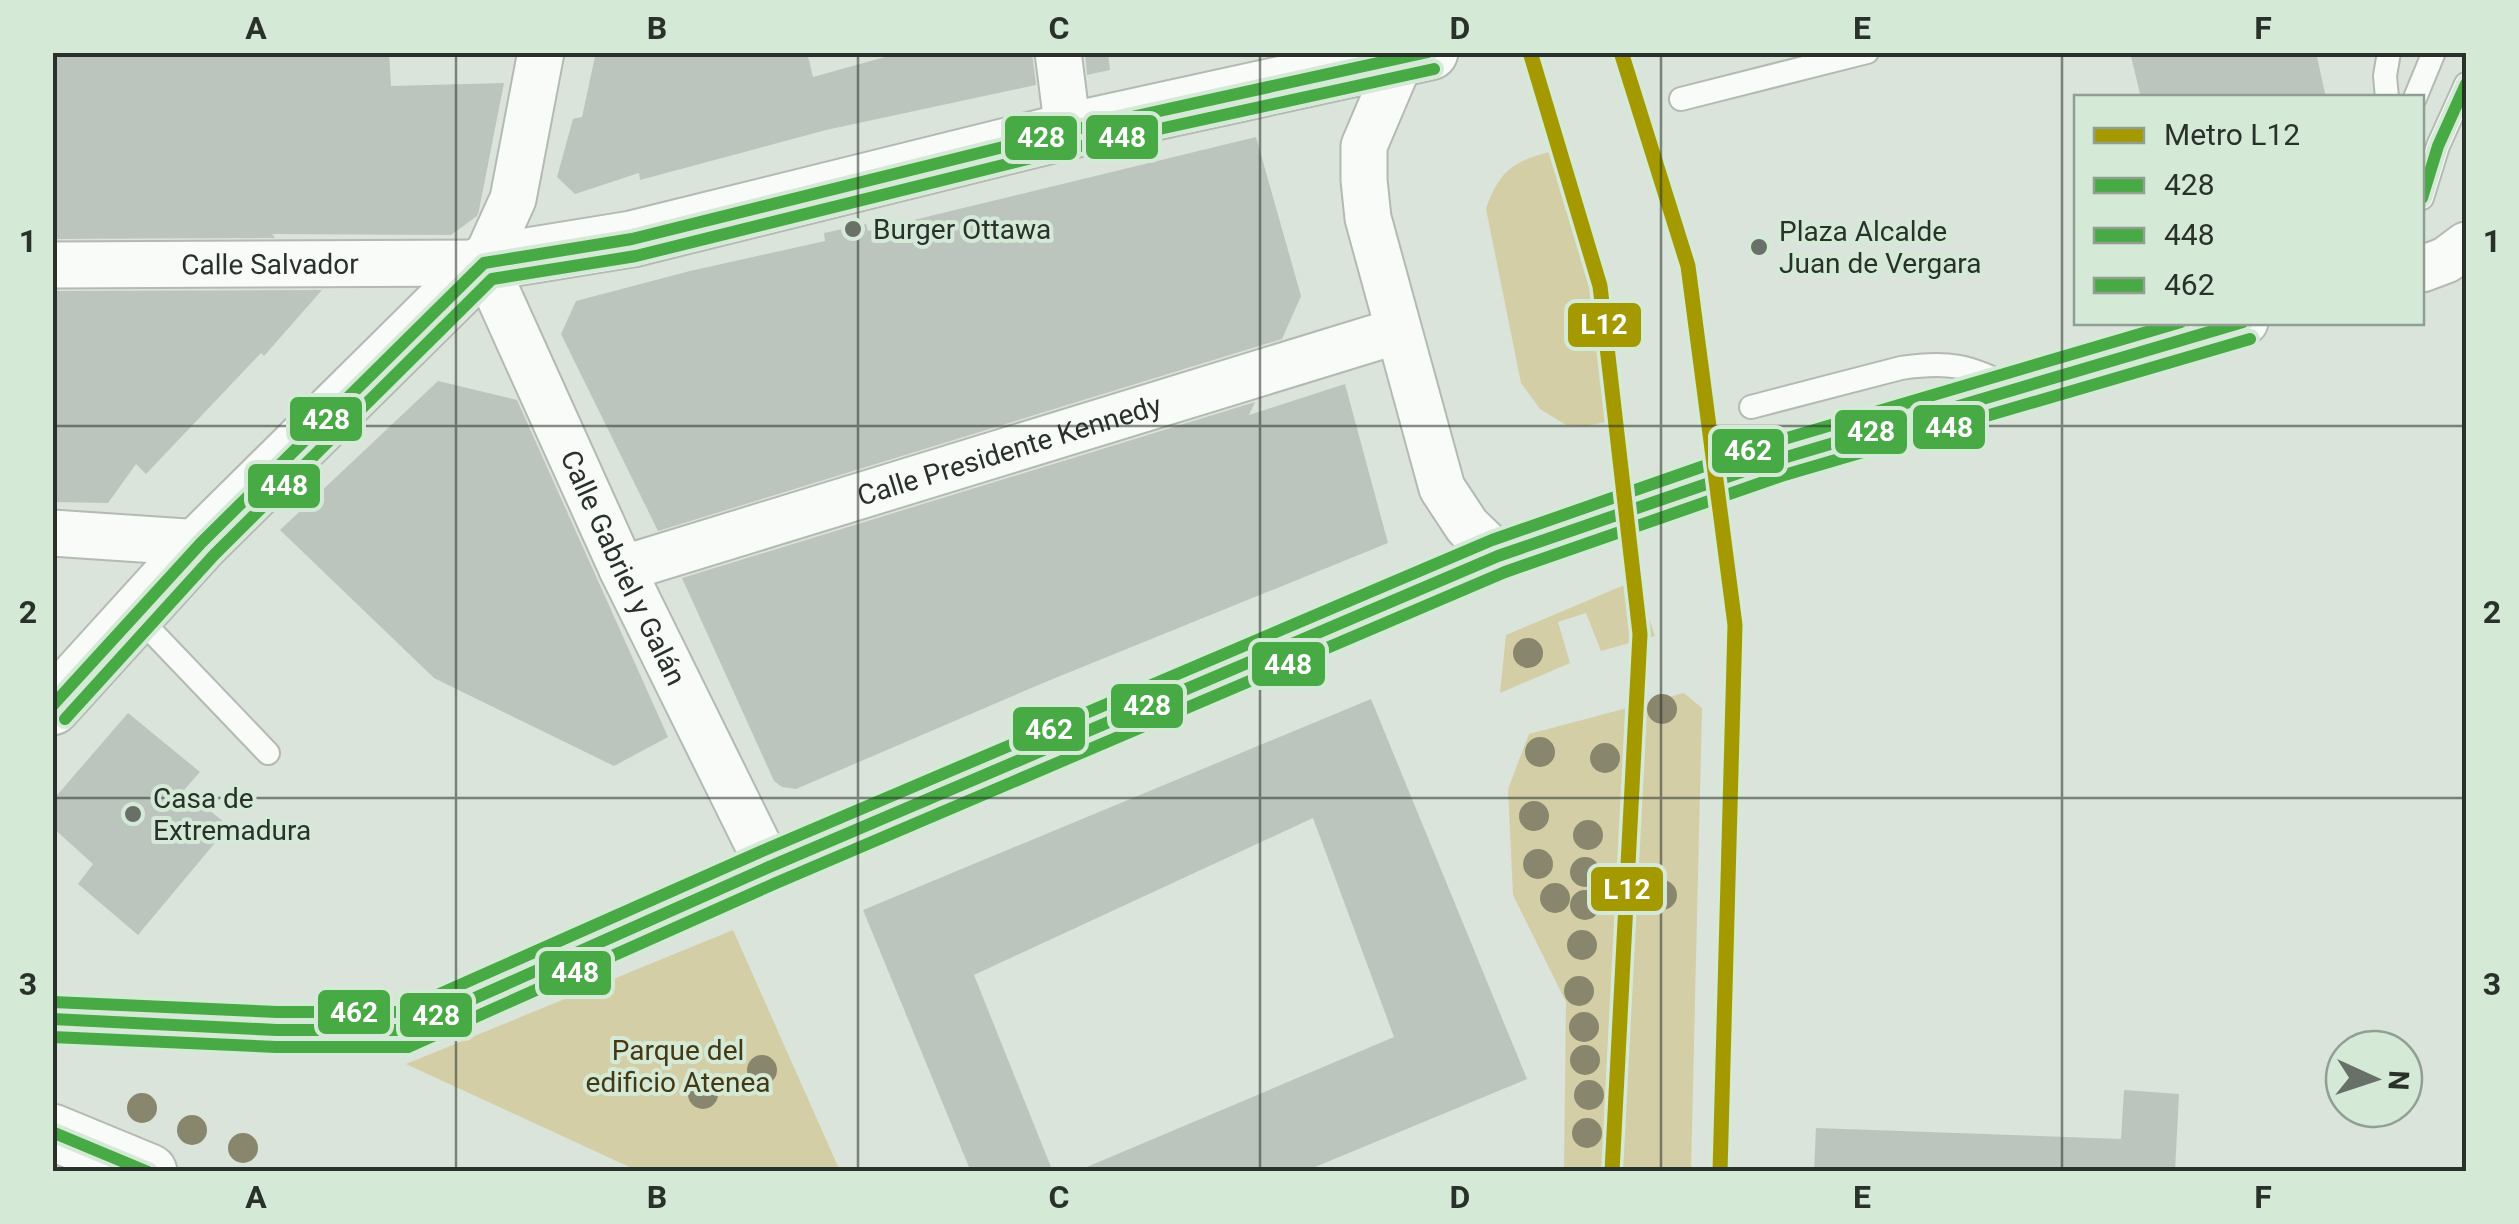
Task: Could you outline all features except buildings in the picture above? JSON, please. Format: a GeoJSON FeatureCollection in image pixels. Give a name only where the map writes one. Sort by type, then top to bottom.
{"type":"FeatureCollection","features":[{"type":"Feature","properties":{"kind":"street"},"geometry":{"type":"LineString","coordinates":[[52,707],[200,543],[484,263],[513,199],[542,52]]}},
{"type":"Feature","properties":{"kind":"street"},"geometry":{"type":"LineString","coordinates":[[1058,52],[1068,131]]}},
{"type":"Feature","properties":{"kind":"street"},"geometry":{"type":"LineString","coordinates":[[484,263],[632,239],[1068,131],[1416,55]]}},
{"type":"Feature","properties":{"kind":"street"},"geometry":{"type":"LineString","coordinates":[[1416,55],[1364,146],[1368,218],[1442,488],[1467,526],[1498,556]]}},
{"type":"Feature","properties":{"kind":"street"},"geometry":{"type":"LineString","coordinates":[[2424,268],[2446,260],[2466,244]]}},
{"type":"Feature","properties":{"kind":"street","name":"Calle Salvador"},"geometry":{"type":"LineString","coordinates":[[52,264],[484,263]]}},
{"type":"Feature","properties":{"kind":"street","name":"Calle Gabriel y Galán"},"geometry":{"type":"LineString","coordinates":[[484,263],[622,570],[770,868]]}},
{"type":"Feature","properties":{"kind":"street"},"geometry":{"type":"LineString","coordinates":[[52,1019],[277,1030],[402,1030],[770,868],[1498,556],[1612,511],[1743,468],[2235,325]]}},
{"type":"Feature","properties":{"kind":"street","name":"Calle Presidente Kennedy"},"geometry":{"type":"LineString","coordinates":[[622,570],[1397,331]]}},
{"type":"Feature","properties":{"kind":"street"},"geometry":{"type":"LineString","coordinates":[[52,533],[200,543]]}},
{"type":"Feature","properties":{"kind":"street"},"geometry":{"type":"LineString","coordinates":[[52,1132],[150,1172]]}},
{"type":"Feature","properties":{"kind":"lane"},"geometry":{"type":"LineString","coordinates":[[1681,99],[1867,52]]}},
{"type":"Feature","properties":{"kind":"lane"},"geometry":{"type":"LineString","coordinates":[[2387,95],[2384,76],[2389,52]]}},
{"type":"Feature","properties":{"kind":"lane"},"geometry":{"type":"LineString","coordinates":[[2416,95],[2434,52]]}},
{"type":"Feature","properties":{"kind":"lane"},"geometry":{"type":"LineString","coordinates":[[2424,192],[2438,146],[2466,84]]}},
{"type":"Feature","properties":{"kind":"lane"},"geometry":{"type":"LineString","coordinates":[[1751,407],[1924,364],[1967,366],[2014,389]]}},
{"type":"Feature","properties":{"kind":"lane"},"geometry":{"type":"LineString","coordinates":[[136,616],[268,753]]}},
{"type":"Feature","properties":{"kind":"green space"},"geometry":{"type":"Polygon","coordinates":[[[1559,150],[1624,418],[1587,426],[1566,425],[1540,409],[1521,383],[1486,209],[1498,183],[1512,167],[1559,150]]]}},
{"type":"Feature","properties":{"kind":"green space"},"geometry":{"type":"Polygon","coordinates":[[[1636,580],[1655,636],[1601,651],[1586,613],[1558,622],[1570,663],[1500,693],[1506,635],[1636,580]]]}},
{"type":"Feature","properties":{"kind":"green space"},"geometry":{"type":"Polygon","coordinates":[[[1684,693],[1702,708],[1691,1171],[1564,1171],[1566,1002],[1513,895],[1508,789],[1529,734],[1684,693]]]}},
{"type":"Feature","properties":{"kind":"green space","name":"Parque del edificio Atenea"},"geometry":{"type":"Polygon","coordinates":[[[733,930],[840,1171],[638,1171],[406,1064],[733,930]]]}},
{"type":"Feature","properties":{"kind":"metro line","name":"L12"},"geometry":{"type":"LineString","coordinates":[[1530,52],[1600,286],[1640,634],[1612,1172]]}},
{"type":"Feature","properties":{"kind":"metro line","name":"L12"},"geometry":{"type":"LineString","coordinates":[[1621,52],[1688,266],[1735,625],[1720,1172]]}},
{"type":"Feature","properties":{"kind":"transit line","name":"428"},"geometry":{"type":"LineString","coordinates":[[52,706],[201,543],[484,263],[632,239],[1068,131],[1428,52]]}},
{"type":"Feature","properties":{"kind":"transit line","name":"448"},"geometry":{"type":"LineString","coordinates":[[65,719],[214,555],[492,279],[636,256],[1072,148],[1434,69]]}},
{"type":"Feature","properties":{"kind":"transit line","name":"428"},"geometry":{"type":"LineString","coordinates":[[2424,192],[2438,146],[2466,84]]}},
{"type":"Feature","properties":{"kind":"transit line","name":"462"},"geometry":{"type":"LineString","coordinates":[[53,1002],[277,1012],[399,1012],[762,851],[1492,540],[1770,443],[2171,325]]}},
{"type":"Feature","properties":{"kind":"transit line","name":"428"},"geometry":{"type":"LineString","coordinates":[[52,1019],[277,1030],[403,1030],[769,867],[1498,556],[1776,460],[2233,325]]}},
{"type":"Feature","properties":{"kind":"transit line","name":"448"},"geometry":{"type":"LineString","coordinates":[[52,1037],[276,1047],[408,1047],[776,883],[1505,572],[1781,476],[2250,339]]}},
{"type":"Feature","properties":{"kind":"transit line","name":"428"},"geometry":{"type":"LineString","coordinates":[[52,1132],[148,1172]]}},
{"type":"Feature","properties":{"kind":"place","name":"Burger Ottawa"},"geometry":{"type":"Point","coordinates":[853,229]}},
{"type":"Feature","properties":{"kind":"place","name":"Plaza Alcalde Juan de Vergara"},"geometry":{"type":"Point","coordinates":[1759,247]}},
{"type":"Feature","properties":{"kind":"place","name":"Casa de Extremadura"},"geometry":{"type":"Point","coordinates":[133,814]}}]}
